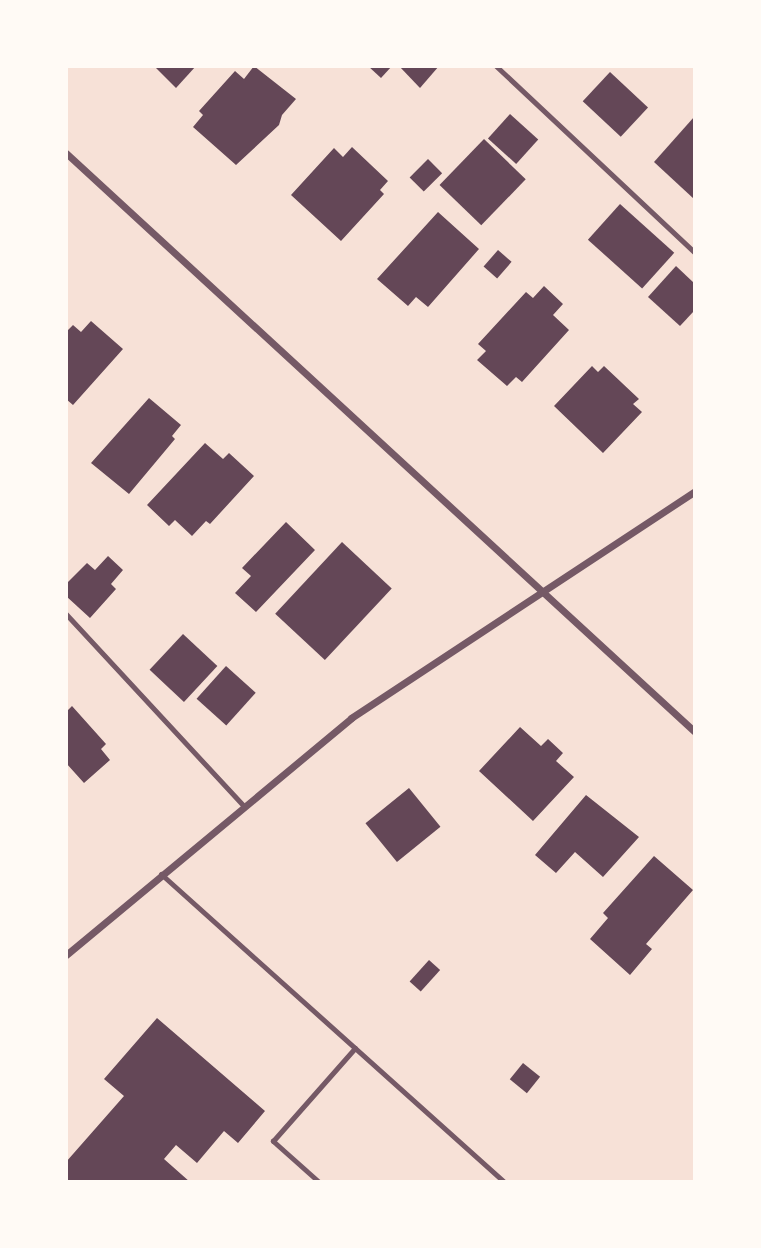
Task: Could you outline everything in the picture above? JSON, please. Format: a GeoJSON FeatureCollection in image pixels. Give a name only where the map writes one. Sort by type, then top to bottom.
{"type":"FeatureCollection","features":[{"type":"Feature","properties":{"kind":"street"},"geometry":{"type":"LineString","coordinates":[[66,153],[695,732]]}},
{"type":"Feature","properties":{"kind":"street"},"geometry":{"type":"LineString","coordinates":[[66,955],[243,805],[351,718],[695,492]]}},
{"type":"Feature","properties":{"kind":"lane"},"geometry":{"type":"LineString","coordinates":[[496,66],[695,252]]}},
{"type":"Feature","properties":{"kind":"lane"},"geometry":{"type":"LineString","coordinates":[[66,614],[243,805]]}},
{"type":"Feature","properties":{"kind":"lane"},"geometry":{"type":"LineString","coordinates":[[161,874],[504,1181]]}},
{"type":"Feature","properties":{"kind":"lane"},"geometry":{"type":"LineString","coordinates":[[319,1181],[273,1141],[355,1048]]}},
{"type":"Feature","properties":{"kind":"building"},"geometry":{"type":"Polygon","coordinates":[[[154,66],[196,66],[176,88],[154,66]]]}},
{"type":"Feature","properties":{"kind":"building"},"geometry":{"type":"Polygon","coordinates":[[[254,66],[296,99],[282,115],[279,125],[236,165],[193,127],[203,115],[199,111],[235,71],[244,79],[254,66]]]}},
{"type":"Feature","properties":{"kind":"building"},"geometry":{"type":"Polygon","coordinates":[[[368,66],[392,66],[381,78],[368,66]]]}},
{"type":"Feature","properties":{"kind":"building"},"geometry":{"type":"Polygon","coordinates":[[[399,66],[439,66],[420,88],[399,66]]]}},
{"type":"Feature","properties":{"kind":"building"},"geometry":{"type":"Polygon","coordinates":[[[610,72],[648,107],[621,137],[583,101],[610,72]]]}},
{"type":"Feature","properties":{"kind":"building"},"geometry":{"type":"Polygon","coordinates":[[[510,114],[538,139],[516,164],[488,139],[510,114]]]}},
{"type":"Feature","properties":{"kind":"building"},"geometry":{"type":"Polygon","coordinates":[[[694,117],[694,199],[654,162],[694,117]]]}},
{"type":"Feature","properties":{"kind":"building"},"geometry":{"type":"Polygon","coordinates":[[[484,139],[526,179],[481,225],[440,185],[484,139]]]}},
{"type":"Feature","properties":{"kind":"building"},"geometry":{"type":"Polygon","coordinates":[[[352,147],[388,181],[380,190],[384,194],[341,241],[291,195],[334,148],[343,157],[352,147]]]}},
{"type":"Feature","properties":{"kind":"building"},"geometry":{"type":"Polygon","coordinates":[[[428,159],[442,173],[424,192],[410,177],[428,159]]]}},
{"type":"Feature","properties":{"kind":"building"},"geometry":{"type":"Polygon","coordinates":[[[620,204],[674,253],[642,289],[588,240],[620,204]]]}},
{"type":"Feature","properties":{"kind":"building"},"geometry":{"type":"Polygon","coordinates":[[[438,212],[479,249],[428,307],[416,297],[408,306],[377,279],[438,212]]]}},
{"type":"Feature","properties":{"kind":"building"},"geometry":{"type":"Polygon","coordinates":[[[498,250],[512,262],[497,278],[484,267],[498,250]]]}},
{"type":"Feature","properties":{"kind":"building"},"geometry":{"type":"Polygon","coordinates":[[[676,266],[694,283],[694,311],[680,326],[648,297],[676,266]]]}},
{"type":"Feature","properties":{"kind":"building"},"geometry":{"type":"Polygon","coordinates":[[[544,286],[563,304],[553,315],[569,330],[522,382],[516,377],[507,386],[477,360],[486,351],[478,344],[526,292],[533,298],[544,286]]]}},
{"type":"Feature","properties":{"kind":"building"},"geometry":{"type":"Polygon","coordinates":[[[91,321],[123,349],[73,405],[66,399],[66,332],[73,325],[81,332],[91,321]]]}},
{"type":"Feature","properties":{"kind":"building"},"geometry":{"type":"Polygon","coordinates":[[[592,366],[598,372],[604,366],[639,399],[633,404],[642,412],[603,453],[554,406],[592,366]]]}},
{"type":"Feature","properties":{"kind":"building"},"geometry":{"type":"Polygon","coordinates":[[[149,398],[181,425],[172,436],[175,439],[129,494],[91,463],[149,398]]]}},
{"type":"Feature","properties":{"kind":"building"},"geometry":{"type":"Polygon","coordinates":[[[205,443],[223,459],[229,453],[254,476],[210,524],[206,521],[192,536],[175,520],[169,526],[147,505],[205,443]]]}},
{"type":"Feature","properties":{"kind":"building"},"geometry":{"type":"Polygon","coordinates":[[[286,522],[315,550],[256,612],[235,593],[251,576],[242,568],[286,522]]]}},
{"type":"Feature","properties":{"kind":"building"},"geometry":{"type":"Polygon","coordinates":[[[342,542],[392,588],[325,660],[275,614],[342,542]]]}},
{"type":"Feature","properties":{"kind":"building"},"geometry":{"type":"Polygon","coordinates":[[[108,556],[123,570],[111,584],[116,589],[90,618],[66,596],[66,584],[87,563],[95,570],[108,556]]]}},
{"type":"Feature","properties":{"kind":"building"},"geometry":{"type":"Polygon","coordinates":[[[183,634],[217,666],[184,702],[150,670],[183,634]]]}},
{"type":"Feature","properties":{"kind":"building"},"geometry":{"type":"Polygon","coordinates":[[[226,666],[256,693],[226,725],[197,699],[226,666]]]}},
{"type":"Feature","properties":{"kind":"building"},"geometry":{"type":"Polygon","coordinates":[[[72,706],[106,744],[101,749],[110,760],[84,783],[66,763],[66,712],[72,706]]]}},
{"type":"Feature","properties":{"kind":"building"},"geometry":{"type":"Polygon","coordinates":[[[520,727],[541,746],[548,739],[563,753],[556,761],[574,777],[533,821],[479,771],[520,727]]]}},
{"type":"Feature","properties":{"kind":"building"},"geometry":{"type":"Polygon","coordinates":[[[409,788],[440,827],[397,862],[365,823],[409,788]]]}},
{"type":"Feature","properties":{"kind":"building"},"geometry":{"type":"Polygon","coordinates":[[[586,795],[639,837],[603,877],[575,852],[556,873],[535,855],[586,795]]]}},
{"type":"Feature","properties":{"kind":"building"},"geometry":{"type":"Polygon","coordinates":[[[654,856],[693,890],[646,944],[652,949],[630,975],[590,939],[608,918],[603,913],[654,856]]]}},
{"type":"Feature","properties":{"kind":"building"},"geometry":{"type":"Polygon","coordinates":[[[429,960],[440,970],[421,992],[410,982],[429,960]]]}},
{"type":"Feature","properties":{"kind":"building"},"geometry":{"type":"Polygon","coordinates":[[[157,1018],[265,1111],[238,1143],[224,1131],[197,1163],[176,1145],[164,1159],[190,1182],[66,1182],[66,1162],[124,1096],[104,1079],[157,1018]]]}},
{"type":"Feature","properties":{"kind":"building"},"geometry":{"type":"Polygon","coordinates":[[[523,1063],[540,1077],[527,1093],[510,1079],[523,1063]]]}}]}
